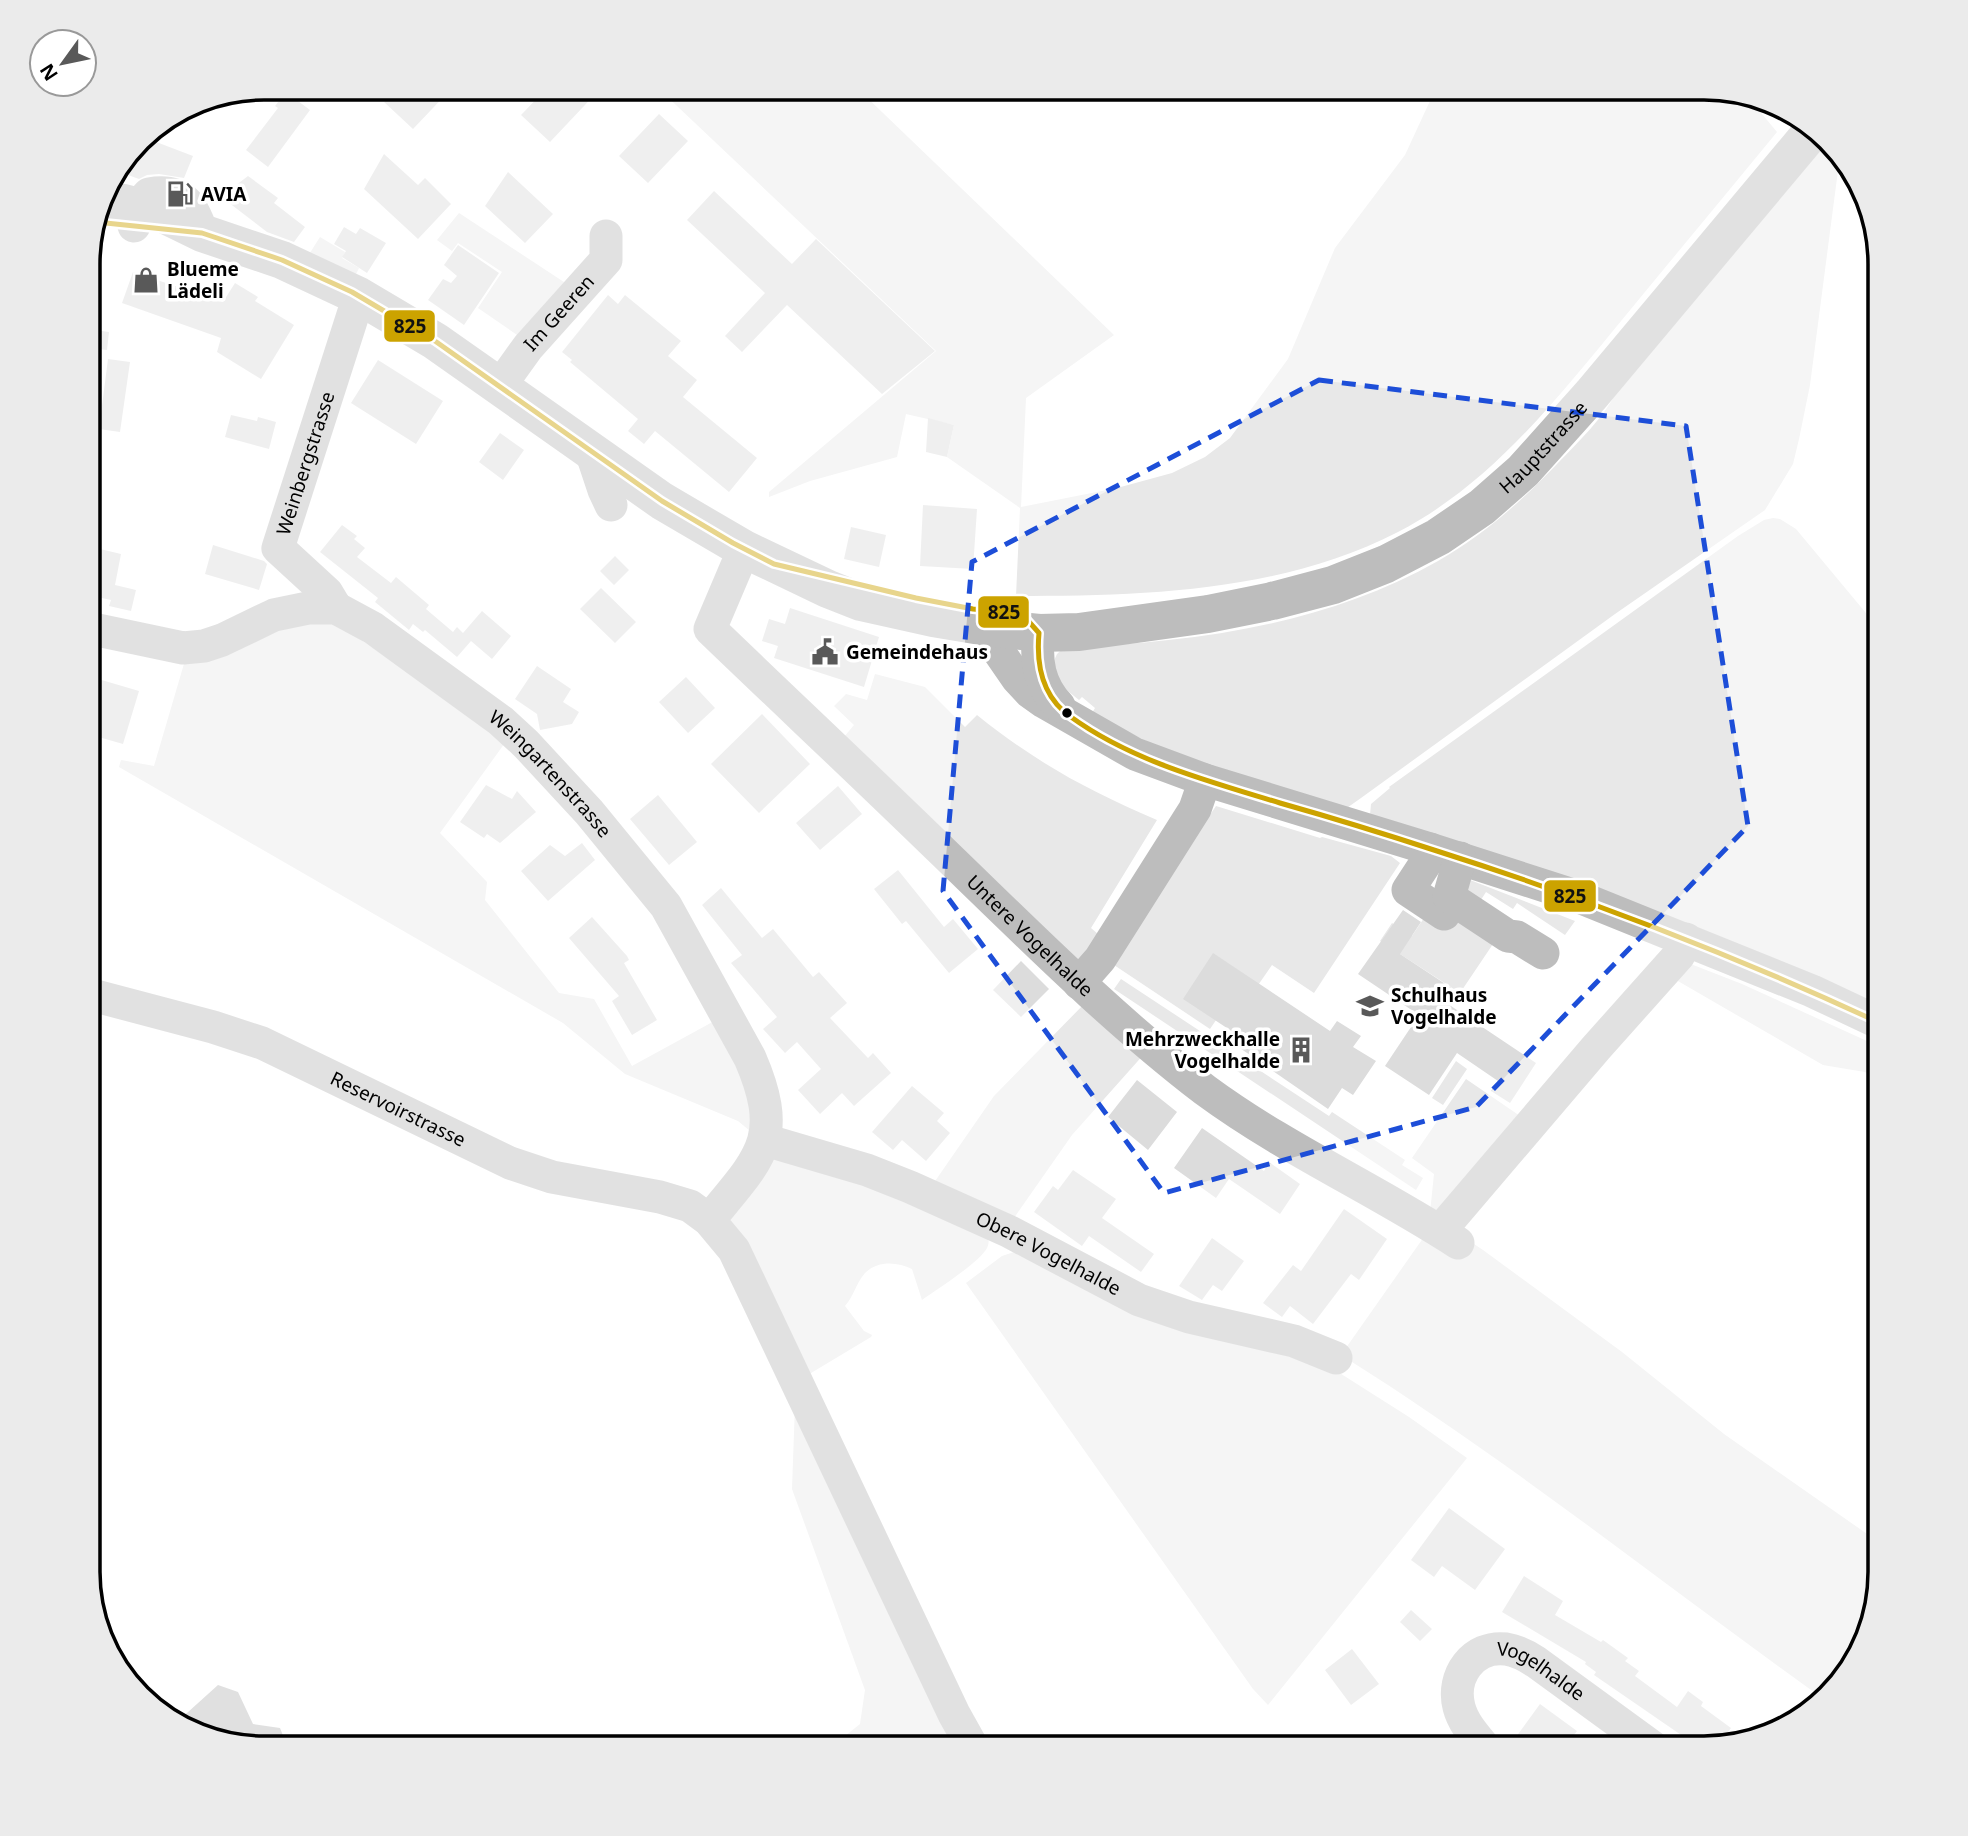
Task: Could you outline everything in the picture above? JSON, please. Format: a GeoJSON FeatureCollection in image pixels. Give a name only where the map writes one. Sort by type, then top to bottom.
{"type":"FeatureCollection","features":[{"type":"Feature","properties":{"kind":"main road","name":"Hauptstrasse"},"geometry":{"type":"LineString","coordinates":[[106,218],[124,211],[161,213],[202,233],[282,260],[359,296],[435,341],[662,501],[759,556],[861,602],[921,616],[1016,622],[1170,619],[1272,601],[1333,585],[1386,564],[1438,537],[1482,507],[1522,471],[1592,394],[1807,136]]}},
{"type":"Feature","properties":{"kind":"street","name":"Im Geeren"},"geometry":{"type":"LineString","coordinates":[[500,386],[528,347],[606,260],[606,236]]}},
{"type":"Feature","properties":{"kind":"street","name":"Weinbergstrasse"},"geometry":{"type":"LineString","coordinates":[[336,608],[327,593],[278,548],[359,296]]}},
{"type":"Feature","properties":{"kind":"street"},"geometry":{"type":"LineString","coordinates":[[591,451],[611,505]]}},
{"type":"Feature","properties":{"kind":"street","name":"Untere Vogelhalde"},"geometry":{"type":"LineString","coordinates":[[759,556],[710,629],[1079,984],[1147,1045],[1264,1131],[1449,1237],[1596,1048],[1679,955],[1686,939]]}},
{"type":"Feature","properties":{"kind":"street","name":"Weingartenstrasse"},"geometry":{"type":"LineString","coordinates":[[100,631],[183,648],[204,646],[291,610],[336,608],[373,628],[501,721],[526,744],[589,813],[672,916],[750,1058],[765,1101],[768,1122],[765,1140],[748,1172],[709,1220]]}},
{"type":"Feature","properties":{"kind":"street"},"geometry":{"type":"LineString","coordinates":[[1068,716],[1049,693],[1038,663],[1016,622],[993,636],[998,649],[1017,678],[1044,702],[1068,716],[1135,754],[1205,780],[1579,897],[1812,991],[1868,1017]]}},
{"type":"Feature","properties":{"kind":"street"},"geometry":{"type":"LineString","coordinates":[[1079,984],[1100,959],[1195,808],[1205,780]]}},
{"type":"Feature","properties":{"kind":"street"},"geometry":{"type":"LineString","coordinates":[[1444,914],[1408,890],[1427,860],[1445,853]]}},
{"type":"Feature","properties":{"kind":"street"},"geometry":{"type":"LineString","coordinates":[[1445,853],[1449,897],[1508,936],[1517,937],[1544,953]]}},
{"type":"Feature","properties":{"kind":"street","name":"Reservoirstrasse"},"geometry":{"type":"LineString","coordinates":[[100,997],[262,1043],[510,1163],[552,1177],[660,1197],[690,1206],[709,1220]]}},
{"type":"Feature","properties":{"kind":"street","name":"Obere Vogelhalde"},"geometry":{"type":"LineString","coordinates":[[765,1140],[867,1170],[910,1187],[1008,1231],[1139,1300],[1189,1317],[1294,1341],[1336,1358]]}},
{"type":"Feature","properties":{"kind":"street"},"geometry":{"type":"LineString","coordinates":[[709,1220],[734,1250],[966,1736]]}},
{"type":"Feature","properties":{"kind":"street","name":"Vogelhalde"},"geometry":{"type":"LineString","coordinates":[[1477,1736],[1461,1714],[1457,1686],[1462,1671],[1475,1658],[1483,1652],[1501,1649],[1522,1654],[1536,1662],[1638,1736]]}},
{"type":"Feature","properties":{"kind":"highlighted area"},"geometry":{"type":"Polygon","coordinates":[[[1319,380],[1686,426],[1748,826],[1476,1107],[1164,1193],[943,891],[972,562],[1319,380]]]}},
{"type":"Feature","properties":{"kind":"shaded area"},"geometry":{"type":"Polygon","coordinates":[[[671,100],[869,100],[1114,335],[1026,398],[1021,507],[1117,488],[1172,473],[1205,457],[1230,438],[1288,359],[1335,248],[1405,155],[1430,100],[1715,100],[1757,108],[1777,132],[1601,346],[1522,436],[1494,463],[1432,512],[1398,532],[1353,552],[1307,567],[1260,579],[1163,592],[1016,596],[1020,508],[947,457],[954,425],[906,414],[897,457],[810,481],[769,497],[769,492],[936,351],[671,100]]]}},
{"type":"Feature","properties":{"kind":"shaded area"},"geometry":{"type":"Polygon","coordinates":[[[1821,149],[1838,168],[1810,385],[1793,464],[1765,510],[1615,614],[1344,810],[1186,762],[1092,713],[1095,708],[1082,697],[1079,700],[1059,684],[1052,665],[1064,647],[1161,641],[1257,626],[1350,601],[1395,583],[1438,561],[1501,517],[1530,491],[1590,430],[1617,391],[1821,149]]]}},
{"type":"Feature","properties":{"kind":"shaded area"},"geometry":{"type":"Polygon","coordinates":[[[459,213],[570,286],[523,339],[478,308],[502,272],[458,243],[452,251],[437,240],[459,213]]]}},
{"type":"Feature","properties":{"kind":"shaded area"},"geometry":{"type":"Polygon","coordinates":[[[320,237],[345,252],[342,258],[359,268],[354,278],[308,256],[320,237]]]}},
{"type":"Feature","properties":{"kind":"shaded area"},"geometry":{"type":"Polygon","coordinates":[[[1780,519],[1796,529],[1868,616],[1868,1008],[1370,815],[1371,804],[1389,787],[1764,520],[1780,519]]]}},
{"type":"Feature","properties":{"kind":"shaded area"},"geometry":{"type":"Polygon","coordinates":[[[332,620],[507,740],[440,833],[487,882],[485,900],[559,993],[594,999],[632,1066],[718,1019],[741,1062],[755,1135],[738,1121],[625,1074],[563,1023],[119,767],[121,760],[154,766],[186,657],[281,623],[332,620]]]}},
{"type":"Feature","properties":{"kind":"shaded area"},"geometry":{"type":"Polygon","coordinates":[[[875,674],[925,687],[965,727],[977,715],[1063,774],[1157,820],[1091,928],[1105,940],[1098,951],[1075,961],[844,737],[854,725],[834,706],[846,694],[867,700],[875,674]]]}},
{"type":"Feature","properties":{"kind":"shaded area"},"geometry":{"type":"Polygon","coordinates":[[[1216,806],[1320,838],[1391,856],[1400,863],[1314,993],[1272,965],[1254,991],[1241,983],[1210,1029],[1111,963],[1216,806]]]}},
{"type":"Feature","properties":{"kind":"shaded area"},"geometry":{"type":"Polygon","coordinates":[[[1465,878],[1575,921],[1565,935],[1517,903],[1513,909],[1486,892],[1477,906],[1461,886],[1465,878]]]}},
{"type":"Feature","properties":{"kind":"shaded area"},"geometry":{"type":"Polygon","coordinates":[[[1447,913],[1493,944],[1460,993],[1380,941],[1392,923],[1412,936],[1426,915],[1447,913]]]}},
{"type":"Feature","properties":{"kind":"shaded area"},"geometry":{"type":"Polygon","coordinates":[[[1683,961],[1742,984],[1868,1042],[1868,1074],[1823,1065],[1671,977],[1683,961]]]}},
{"type":"Feature","properties":{"kind":"shaded area"},"geometry":{"type":"Polygon","coordinates":[[[1121,979],[1329,1116],[1332,1112],[1405,1160],[1402,1165],[1423,1178],[1416,1190],[1114,989],[1121,979]]]}},
{"type":"Feature","properties":{"kind":"shaded area"},"geometry":{"type":"Polygon","coordinates":[[[1087,1001],[1145,1053],[1072,1135],[1009,1225],[931,1187],[994,1096],[1087,1001]]]}},
{"type":"Feature","properties":{"kind":"shaded area"},"geometry":{"type":"Polygon","coordinates":[[[1456,1061],[1467,1069],[1443,1105],[1432,1098],[1456,1061]]]}},
{"type":"Feature","properties":{"kind":"shaded area"},"geometry":{"type":"Polygon","coordinates":[[[1466,1079],[1523,1118],[1437,1210],[1430,1213],[1434,1174],[1412,1158],[1466,1079]]]}},
{"type":"Feature","properties":{"kind":"shaded area"},"geometry":{"type":"Polygon","coordinates":[[[792,1157],[987,1232],[988,1240],[987,1248],[976,1261],[922,1300],[912,1269],[901,1265],[882,1264],[870,1269],[862,1277],[845,1306],[871,1337],[806,1376],[731,1222],[730,1214],[763,1166],[776,1158],[792,1157]]]}},
{"type":"Feature","properties":{"kind":"shaded area"},"geometry":{"type":"Polygon","coordinates":[[[1426,1234],[1468,1240],[1622,1352],[1724,1434],[1868,1535],[1867,1594],[1863,1615],[1841,1664],[1816,1693],[1526,1480],[1341,1355],[1426,1234]]]}},
{"type":"Feature","properties":{"kind":"shaded area"},"geometry":{"type":"Polygon","coordinates":[[[1020,1250],[1327,1365],[1467,1458],[1268,1705],[1253,1689],[966,1283],[1002,1256],[1020,1250]]]}},
{"type":"Feature","properties":{"kind":"shaded area"},"geometry":{"type":"Polygon","coordinates":[[[795,1405],[958,1736],[845,1736],[860,1724],[865,1690],[792,1489],[795,1405]]]}},
{"type":"Feature","properties":{"kind":"shaded area"},"geometry":{"type":"Polygon","coordinates":[[[218,1685],[238,1692],[253,1724],[280,1728],[283,1736],[242,1735],[221,1731],[184,1715],[218,1685]]]}},
{"type":"Feature","properties":{"kind":"building"},"geometry":{"type":"Polygon","coordinates":[[[280,100],[297,100],[310,110],[268,167],[246,150],[278,108],[275,106],[280,100]]]}},
{"type":"Feature","properties":{"kind":"building"},"geometry":{"type":"Polygon","coordinates":[[[386,100],[441,100],[413,129],[384,102],[386,100]]]}},
{"type":"Feature","properties":{"kind":"building"},"geometry":{"type":"Polygon","coordinates":[[[535,100],[590,100],[550,142],[521,115],[535,100]]]}},
{"type":"Feature","properties":{"kind":"building"},"geometry":{"type":"Polygon","coordinates":[[[659,114],[688,141],[648,183],[619,156],[659,114]]]}},
{"type":"Feature","properties":{"kind":"building"},"geometry":{"type":"Polygon","coordinates":[[[154,141],[193,156],[184,178],[159,174],[139,179],[126,174],[154,141]]]}},
{"type":"Feature","properties":{"kind":"building"},"geometry":{"type":"Polygon","coordinates":[[[384,154],[418,185],[425,178],[451,204],[418,239],[364,189],[384,154]]]}},
{"type":"Feature","properties":{"kind":"building"},"geometry":{"type":"Polygon","coordinates":[[[508,172],[553,214],[525,243],[485,206],[508,172]]]}},
{"type":"Feature","properties":{"kind":"building"},"geometry":{"type":"Polygon","coordinates":[[[248,176],[278,198],[274,203],[305,227],[294,242],[267,232],[224,199],[231,189],[248,176]]]}},
{"type":"Feature","properties":{"kind":"building"},"geometry":{"type":"Polygon","coordinates":[[[714,191],[792,264],[816,239],[935,351],[882,394],[787,305],[742,352],[725,336],[765,293],[687,220],[714,191]]]}},
{"type":"Feature","properties":{"kind":"building"},"geometry":{"type":"Polygon","coordinates":[[[344,227],[356,234],[360,228],[386,243],[367,273],[342,257],[346,251],[334,244],[344,227]]]}},
{"type":"Feature","properties":{"kind":"building"},"geometry":{"type":"Polygon","coordinates":[[[458,245],[499,273],[464,325],[428,300],[443,279],[451,283],[457,276],[444,265],[458,245]]]}},
{"type":"Feature","properties":{"kind":"building"},"geometry":{"type":"Polygon","coordinates":[[[133,272],[223,302],[235,283],[258,297],[255,301],[294,325],[261,379],[217,352],[221,338],[122,303],[133,272]]]}},
{"type":"Feature","properties":{"kind":"building"},"geometry":{"type":"Polygon","coordinates":[[[608,295],[618,304],[625,295],[681,341],[668,356],[697,380],[683,397],[757,458],[729,492],[655,431],[644,444],[628,431],[638,419],[570,362],[572,360],[562,352],[608,295]]]}},
{"type":"Feature","properties":{"kind":"building"},"geometry":{"type":"Polygon","coordinates":[[[100,331],[109,332],[107,350],[100,349],[100,331]]]}},
{"type":"Feature","properties":{"kind":"building"},"geometry":{"type":"Polygon","coordinates":[[[108,359],[130,362],[120,432],[100,429],[108,359]]]}},
{"type":"Feature","properties":{"kind":"building"},"geometry":{"type":"Polygon","coordinates":[[[378,360],[443,401],[416,444],[351,403],[378,360]]]}},
{"type":"Feature","properties":{"kind":"building"},"geometry":{"type":"Polygon","coordinates":[[[231,415],[257,421],[258,417],[276,422],[269,449],[225,437],[231,415]]]}},
{"type":"Feature","properties":{"kind":"building"},"geometry":{"type":"Polygon","coordinates":[[[928,418],[954,425],[947,457],[926,452],[928,418]]]}},
{"type":"Feature","properties":{"kind":"building"},"geometry":{"type":"Polygon","coordinates":[[[500,433],[524,450],[503,480],[479,462],[500,433]]]}},
{"type":"Feature","properties":{"kind":"building"},"geometry":{"type":"Polygon","coordinates":[[[923,505],[977,509],[973,569],[920,566],[923,505]]]}},
{"type":"Feature","properties":{"kind":"building"},"geometry":{"type":"Polygon","coordinates":[[[342,525],[357,536],[354,539],[365,548],[357,557],[391,583],[396,577],[429,605],[426,609],[453,632],[457,627],[463,633],[482,611],[511,636],[492,659],[471,641],[457,657],[425,630],[423,632],[413,624],[409,630],[375,602],[378,598],[320,552],[342,525]]]}},
{"type":"Feature","properties":{"kind":"building"},"geometry":{"type":"Polygon","coordinates":[[[851,527],[886,535],[879,567],[844,559],[851,527]]]}},
{"type":"Feature","properties":{"kind":"building"},"geometry":{"type":"Polygon","coordinates":[[[213,545],[264,561],[267,564],[259,590],[205,574],[213,545]]]}},
{"type":"Feature","properties":{"kind":"building"},"geometry":{"type":"Polygon","coordinates":[[[100,549],[121,554],[115,585],[136,590],[131,611],[109,606],[111,600],[100,598],[100,549]]]}},
{"type":"Feature","properties":{"kind":"building"},"geometry":{"type":"Polygon","coordinates":[[[615,556],[629,570],[614,585],[600,571],[615,556]]]}},
{"type":"Feature","properties":{"kind":"building"},"geometry":{"type":"Polygon","coordinates":[[[601,588],[636,622],[615,643],[580,609],[601,588]]]}},
{"type":"Feature","properties":{"kind":"building","name":"Gemeindehaus"},"geometry":{"type":"Polygon","coordinates":[[[790,608],[879,637],[864,687],[774,658],[778,646],[762,641],[769,619],[785,624],[790,608]]]}},
{"type":"Feature","properties":{"kind":"building"},"geometry":{"type":"Polygon","coordinates":[[[537,666],[571,689],[563,702],[579,712],[572,724],[540,730],[537,714],[515,699],[537,666]]]}},
{"type":"Feature","properties":{"kind":"building"},"geometry":{"type":"Polygon","coordinates":[[[686,677],[715,708],[688,733],[659,702],[686,677]]]}},
{"type":"Feature","properties":{"kind":"building"},"geometry":{"type":"Polygon","coordinates":[[[100,680],[139,691],[123,744],[100,737],[100,680]]]}},
{"type":"Feature","properties":{"kind":"building"},"geometry":{"type":"Polygon","coordinates":[[[762,714],[810,764],[759,813],[711,764],[762,714]]]}},
{"type":"Feature","properties":{"kind":"building"},"geometry":{"type":"Polygon","coordinates":[[[486,785],[512,799],[517,791],[536,812],[500,843],[487,834],[484,838],[460,822],[486,785]]]}},
{"type":"Feature","properties":{"kind":"building"},"geometry":{"type":"Polygon","coordinates":[[[838,786],[862,814],[820,850],[796,823],[838,786]]]}},
{"type":"Feature","properties":{"kind":"building"},"geometry":{"type":"Polygon","coordinates":[[[658,795],[697,842],[669,865],[630,819],[658,795]]]}},
{"type":"Feature","properties":{"kind":"building"},"geometry":{"type":"Polygon","coordinates":[[[582,843],[595,860],[548,901],[521,871],[550,845],[565,856],[582,843]]]}},
{"type":"Feature","properties":{"kind":"building"},"geometry":{"type":"Polygon","coordinates":[[[898,870],[944,927],[953,919],[978,949],[949,973],[906,921],[902,924],[874,889],[898,870]]]}},
{"type":"Feature","properties":{"kind":"building"},"geometry":{"type":"Polygon","coordinates":[[[721,888],[762,938],[773,929],[813,977],[819,972],[847,1003],[830,1018],[868,1058],[873,1053],[891,1073],[854,1106],[842,1093],[820,1114],[798,1090],[821,1069],[797,1042],[785,1053],[763,1029],[777,1017],[731,963],[742,955],[702,905],[721,888]]]}},
{"type":"Feature","properties":{"kind":"building"},"geometry":{"type":"Polygon","coordinates":[[[1403,910],[1421,922],[1400,954],[1453,989],[1445,1002],[1536,1063],[1510,1103],[1491,1091],[1498,1081],[1457,1053],[1429,1095],[1385,1066],[1419,1015],[1358,974],[1403,910]]]}},
{"type":"Feature","properties":{"kind":"building"},"geometry":{"type":"Polygon","coordinates":[[[592,917],[627,956],[629,960],[624,963],[657,1020],[632,1035],[612,1001],[619,996],[569,938],[592,917]]]}},
{"type":"Feature","properties":{"kind":"building","name":"Mehrzweckhalle Vogelhalde"},"geometry":{"type":"Polygon","coordinates":[[[1213,953],[1330,1031],[1337,1021],[1361,1036],[1353,1047],[1376,1061],[1353,1095],[1342,1088],[1328,1109],[1234,1044],[1239,1036],[1183,999],[1213,953]]]}},
{"type":"Feature","properties":{"kind":"building"},"geometry":{"type":"Polygon","coordinates":[[[1021,961],[1049,989],[1021,1017],[993,990],[1021,961]]]}},
{"type":"Feature","properties":{"kind":"building"},"geometry":{"type":"Polygon","coordinates":[[[1137,1080],[1177,1112],[1148,1150],[1108,1117],[1137,1080]]]}},
{"type":"Feature","properties":{"kind":"building"},"geometry":{"type":"Polygon","coordinates":[[[912,1086],[944,1113],[937,1121],[950,1133],[926,1161],[902,1140],[893,1150],[872,1132],[912,1086]]]}},
{"type":"Feature","properties":{"kind":"building"},"geometry":{"type":"Polygon","coordinates":[[[1202,1128],[1264,1171],[1269,1162],[1300,1184],[1280,1214],[1229,1179],[1216,1198],[1174,1168],[1202,1128]]]}},
{"type":"Feature","properties":{"kind":"building"},"geometry":{"type":"Polygon","coordinates":[[[1073,1170],[1116,1199],[1102,1218],[1154,1254],[1141,1272],[1089,1236],[1082,1246],[1034,1212],[1053,1186],[1058,1190],[1073,1170]]]}},
{"type":"Feature","properties":{"kind":"building"},"geometry":{"type":"Polygon","coordinates":[[[1344,1209],[1387,1239],[1359,1280],[1351,1274],[1313,1324],[1290,1306],[1282,1317],[1263,1303],[1293,1265],[1301,1271],[1344,1209]]]}},
{"type":"Feature","properties":{"kind":"building"},"geometry":{"type":"Polygon","coordinates":[[[1212,1238],[1244,1261],[1222,1291],[1213,1285],[1202,1300],[1179,1286],[1212,1238]]]}},
{"type":"Feature","properties":{"kind":"building"},"geometry":{"type":"Polygon","coordinates":[[[1449,1508],[1505,1549],[1475,1590],[1442,1566],[1434,1577],[1411,1560],[1449,1508]]]}},
{"type":"Feature","properties":{"kind":"building"},"geometry":{"type":"Polygon","coordinates":[[[1524,1576],[1563,1601],[1555,1615],[1601,1642],[1603,1640],[1628,1658],[1625,1661],[1639,1671],[1635,1676],[1677,1707],[1688,1691],[1703,1702],[1701,1706],[1731,1728],[1726,1735],[1683,1736],[1594,1675],[1596,1672],[1585,1664],[1586,1662],[1502,1612],[1524,1576]]]}},
{"type":"Feature","properties":{"kind":"building"},"geometry":{"type":"Polygon","coordinates":[[[1411,1610],[1432,1629],[1420,1641],[1400,1622],[1411,1610]]]}},
{"type":"Feature","properties":{"kind":"building"},"geometry":{"type":"Polygon","coordinates":[[[1352,1649],[1379,1684],[1351,1705],[1325,1670],[1352,1649]]]}},
{"type":"Feature","properties":{"kind":"building"},"geometry":{"type":"Polygon","coordinates":[[[1540,1704],[1577,1731],[1573,1736],[1517,1736],[1540,1704]]]}},
{"type":"Feature","properties":{"kind":"transit line","name":"825"},"geometry":{"type":"LineString","coordinates":[[105,223],[202,233],[282,260],[352,292],[435,341],[662,501],[774,564],[916,598],[973,609],[1022,614],[1039,633],[1040,669],[1053,700],[1071,717],[1119,746],[1145,758],[1493,869],[1606,909],[1716,952],[1868,1018]]}},
{"type":"Feature","properties":{"kind":"place","name":"AVIA"},"geometry":{"type":"Point","coordinates":[180,194]}},
{"type":"Feature","properties":{"kind":"place","name":"Blueme Lädeli"},"geometry":{"type":"Point","coordinates":[146,280]}},
{"type":"Feature","properties":{"kind":"place","name":"Gemeindehaus"},"geometry":{"type":"Point","coordinates":[825,652]}},
{"type":"Feature","properties":{"kind":"place","name":"Schulhaus Vogelhalde"},"geometry":{"type":"Point","coordinates":[1370,1006]}},
{"type":"Feature","properties":{"kind":"place","name":"Mehrzweckhalle Vogelhalde"},"geometry":{"type":"Point","coordinates":[1301,1050]}}]}
